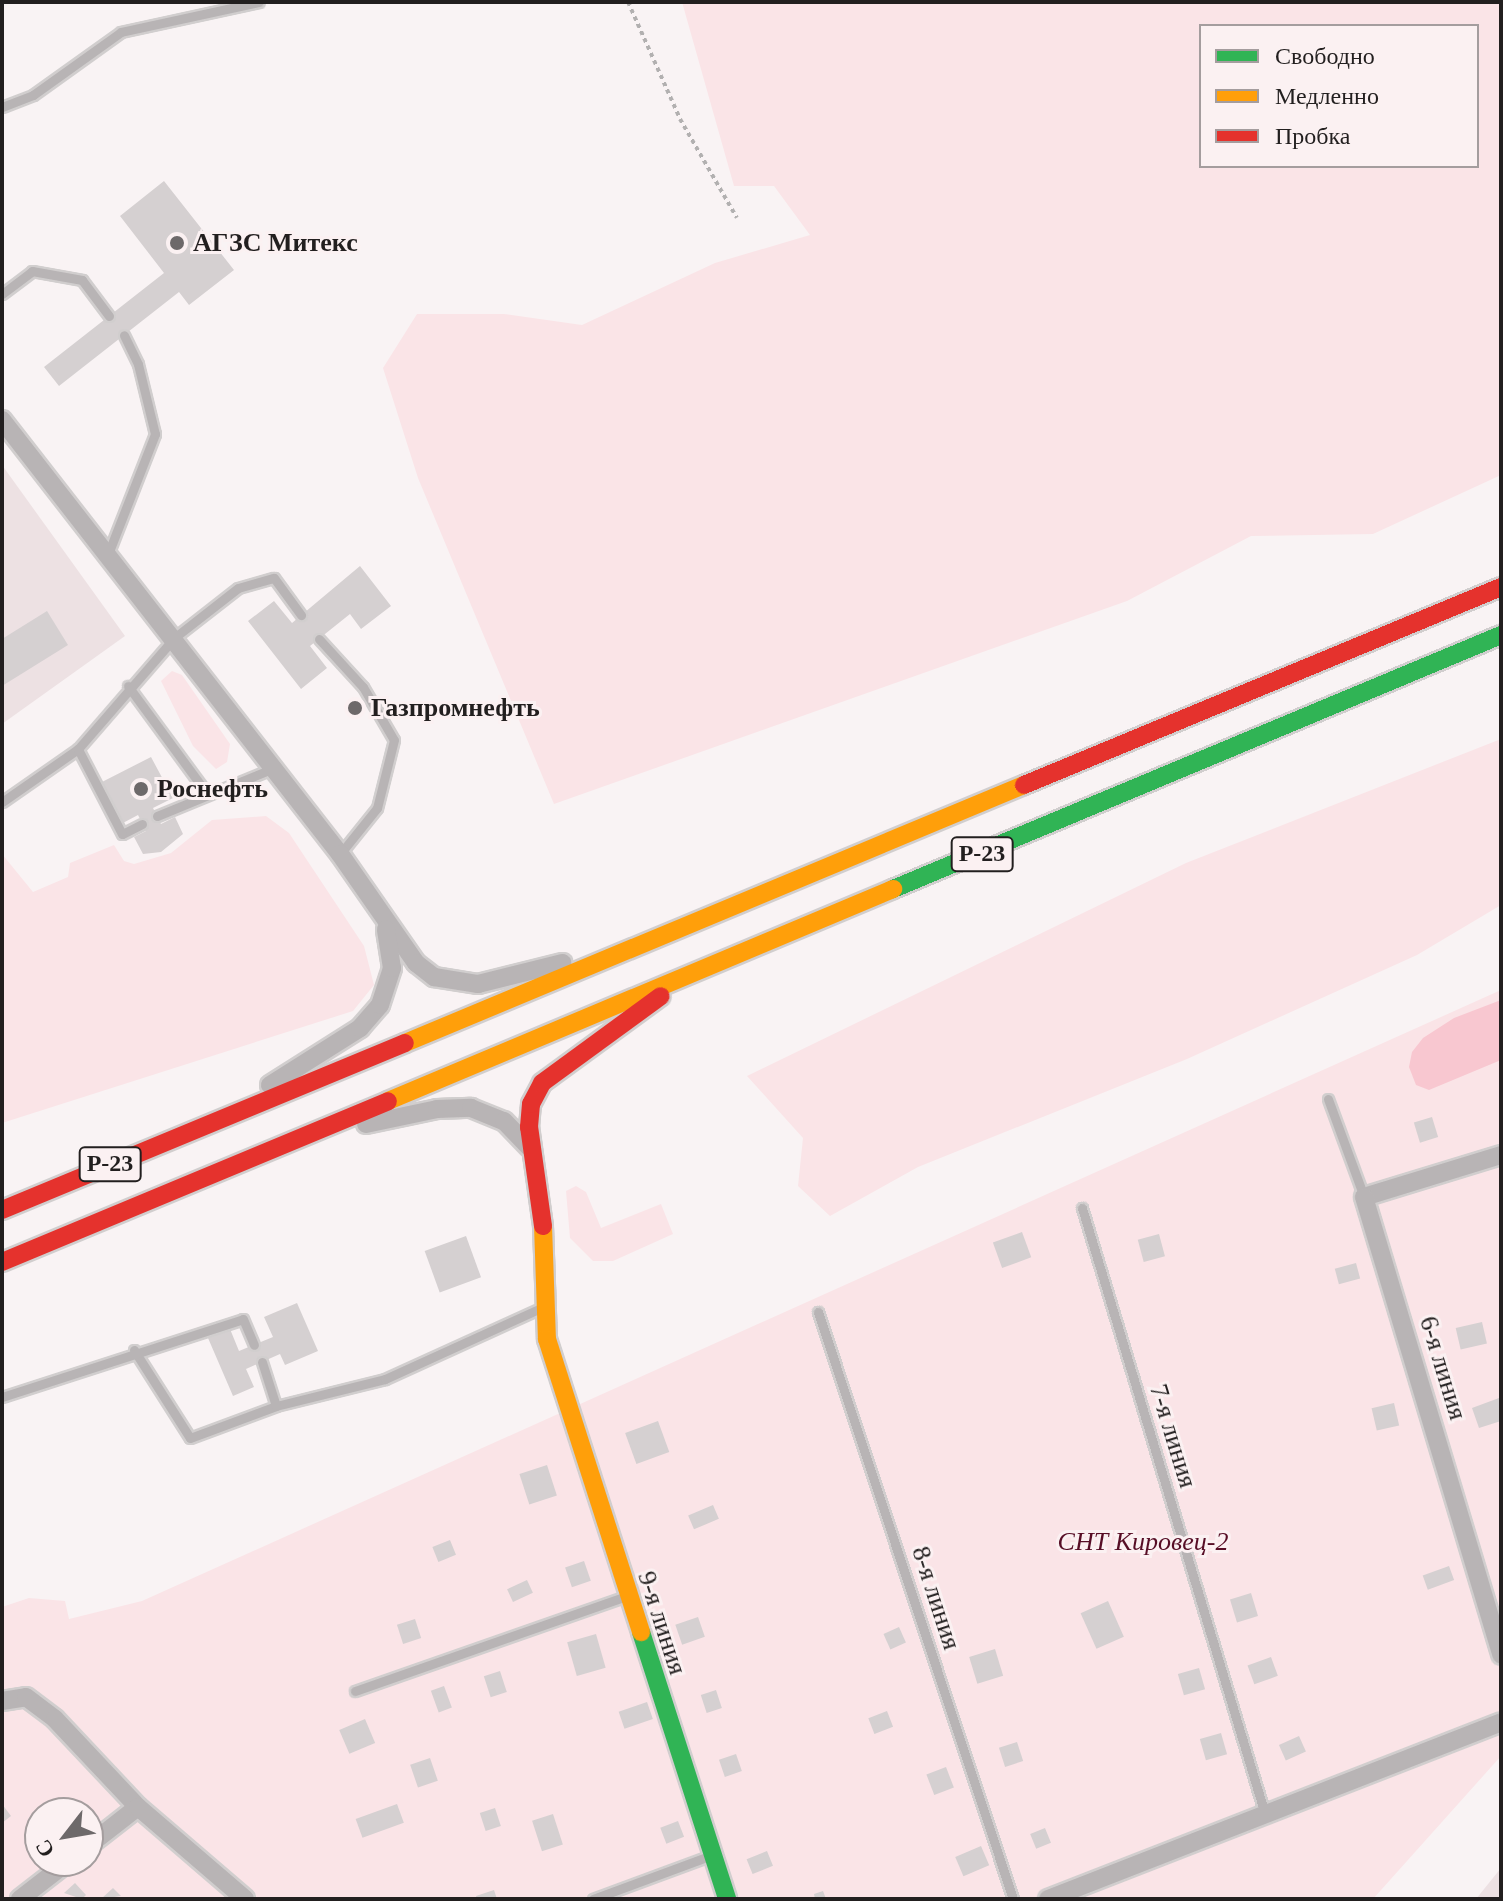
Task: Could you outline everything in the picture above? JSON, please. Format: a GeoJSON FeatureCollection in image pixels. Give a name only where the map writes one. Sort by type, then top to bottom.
{"type":"FeatureCollection","features":[{"type":"Feature","properties":{"kind":"main road","name":"Р-23"},"geometry":{"type":"LineString","coordinates":[[2,1210],[1501,587]]}},
{"type":"Feature","properties":{"kind":"main road","name":"Р-23"},"geometry":{"type":"LineString","coordinates":[[2,1262],[1501,635]]}},
{"type":"Feature","properties":{"kind":"main road","name":"9-я линия"},"geometry":{"type":"LineString","coordinates":[[692,974],[542,1083],[531,1104],[529,1127],[537,1161],[544,1307],[554,1361],[626,1596],[727,1899]]}},
{"type":"Feature","properties":{"kind":"street"},"geometry":{"type":"LineString","coordinates":[[2,420],[340,854],[386,926],[416,963],[434,977],[478,984],[637,947]]}},
{"type":"Feature","properties":{"kind":"street"},"geometry":{"type":"LineString","coordinates":[[217,1119],[370,1016],[380,1005],[392,968],[386,926]]}},
{"type":"Feature","properties":{"kind":"street"},"geometry":{"type":"LineString","coordinates":[[305,1136],[437,1109],[471,1108],[520,1132],[537,1161]]}},
{"type":"Feature","properties":{"kind":"street"},"geometry":{"type":"LineString","coordinates":[[1364,1197],[1501,1155]]}},
{"type":"Feature","properties":{"kind":"street","name":"6-я линия"},"geometry":{"type":"LineString","coordinates":[[1364,1197],[1501,1655]]}},
{"type":"Feature","properties":{"kind":"street"},"geometry":{"type":"LineString","coordinates":[[2,1701],[26,1697],[55,1719],[138,1807],[245,1899]]}},
{"type":"Feature","properties":{"kind":"street"},"geometry":{"type":"LineString","coordinates":[[1048,1899],[1501,1722]]}},
{"type":"Feature","properties":{"kind":"street"},"geometry":{"type":"LineString","coordinates":[[104,1834],[138,1807]]}},
{"type":"Feature","properties":{"kind":"street"},"geometry":{"type":"LineString","coordinates":[[20,1899],[48,1877]]}},
{"type":"Feature","properties":{"kind":"lane"},"geometry":{"type":"LineString","coordinates":[[2,107],[33,95],[121,32],[259,2]]}},
{"type":"Feature","properties":{"kind":"lane"},"geometry":{"type":"LineString","coordinates":[[2,294],[32,271],[82,280],[109,316]]}},
{"type":"Feature","properties":{"kind":"lane"},"geometry":{"type":"LineString","coordinates":[[108,554],[155,434],[138,364],[124,335]]}},
{"type":"Feature","properties":{"kind":"lane"},"geometry":{"type":"LineString","coordinates":[[2,802],[78,749],[128,686],[174,638],[238,588],[274,578],[301,615]]}},
{"type":"Feature","properties":{"kind":"lane"},"geometry":{"type":"LineString","coordinates":[[319,639],[363,687],[394,740],[377,808],[340,854]]}},
{"type":"Feature","properties":{"kind":"lane"},"geometry":{"type":"LineString","coordinates":[[128,686],[206,792]]}},
{"type":"Feature","properties":{"kind":"lane"},"geometry":{"type":"LineString","coordinates":[[78,749],[122,834],[142,824]]}},
{"type":"Feature","properties":{"kind":"lane"},"geometry":{"type":"LineString","coordinates":[[157,816],[206,792],[274,768]]}},
{"type":"Feature","properties":{"kind":"lane","name":"6-я линия"},"geometry":{"type":"LineString","coordinates":[[1328,1099],[1364,1197]]}},
{"type":"Feature","properties":{"kind":"lane","name":"7-я линия"},"geometry":{"type":"LineString","coordinates":[[1082,1208],[1265,1814]]}},
{"type":"Feature","properties":{"kind":"lane"},"geometry":{"type":"LineString","coordinates":[[134,1350],[190,1438],[276,1406],[385,1379],[544,1307]]}},
{"type":"Feature","properties":{"kind":"lane","name":"8-я линия"},"geometry":{"type":"LineString","coordinates":[[818,1312],[1013,1899]]}},
{"type":"Feature","properties":{"kind":"lane"},"geometry":{"type":"LineString","coordinates":[[2,1397],[134,1350],[243,1319],[254,1345]]}},
{"type":"Feature","properties":{"kind":"lane"},"geometry":{"type":"LineString","coordinates":[[262,1362],[276,1406]]}},
{"type":"Feature","properties":{"kind":"lane"},"geometry":{"type":"LineString","coordinates":[[355,1691],[626,1596]]}},
{"type":"Feature","properties":{"kind":"lane"},"geometry":{"type":"LineString","coordinates":[[593,1899],[712,1855]]}},
{"type":"Feature","properties":{"kind":"path"},"geometry":{"type":"LineString","coordinates":[[628,2],[680,119],[737,218]]}},
{"type":"Feature","properties":{"kind":"shaded area"},"geometry":{"type":"Polygon","coordinates":[[[2,465],[125,636],[2,724],[2,465]]]}},
{"type":"Feature","properties":{"kind":"shaded area"},"geometry":{"type":"Polygon","coordinates":[[[1501,1000],[1501,1060],[1429,1090],[1416,1085],[1409,1067],[1412,1052],[1423,1038],[1454,1018],[1501,1000]]]}},
{"type":"Feature","properties":{"kind":"shaded area"},"geometry":{"type":"Polygon","coordinates":[[[1501,1868],[1501,1899],[1476,1899],[1501,1868]]]}},
{"type":"Feature","properties":{"kind":"green space"},"geometry":{"type":"Polygon","coordinates":[[[682,2],[1501,2],[1501,475],[1373,534],[1251,536],[1127,601],[554,804],[418,478],[383,368],[417,314],[504,314],[582,325],[715,263],[810,235],[774,186],[734,186],[682,2]]]}},
{"type":"Feature","properties":{"kind":"green space"},"geometry":{"type":"Polygon","coordinates":[[[172,671],[182,675],[230,744],[227,762],[216,769],[193,746],[161,681],[172,671]]]}},
{"type":"Feature","properties":{"kind":"green space"},"geometry":{"type":"Polygon","coordinates":[[[1501,739],[1501,905],[1417,955],[1187,1059],[918,1167],[830,1216],[798,1186],[803,1138],[747,1076],[1186,863],[1501,739]]]}},
{"type":"Feature","properties":{"kind":"green space"},"geometry":{"type":"Polygon","coordinates":[[[266,816],[289,833],[364,946],[374,985],[353,1011],[2,1123],[2,854],[33,892],[68,877],[70,863],[114,845],[124,861],[134,864],[171,853],[212,820],[266,816]]]}},
{"type":"Feature","properties":{"kind":"green space","name":"СНТ Кировец-2"},"geometry":{"type":"Polygon","coordinates":[[[1501,990],[1501,1756],[1373,1899],[2,1899],[2,1607],[29,1598],[65,1601],[69,1619],[142,1601],[1501,990]]]}},
{"type":"Feature","properties":{"kind":"green space"},"geometry":{"type":"Polygon","coordinates":[[[576,1186],[586,1192],[601,1228],[661,1204],[673,1234],[613,1261],[593,1261],[570,1238],[566,1191],[576,1186]]]}},
{"type":"Feature","properties":{"kind":"building","name":"АГЗС Митекс"},"geometry":{"type":"Polygon","coordinates":[[[164,181],[234,270],[189,305],[179,292],[59,386],[44,367],[164,273],[120,216],[164,181]]]}},
{"type":"Feature","properties":{"kind":"building"},"geometry":{"type":"Polygon","coordinates":[[[360,566],[391,606],[361,629],[350,614],[310,646],[327,668],[301,689],[248,621],[274,601],[292,623],[360,566]]]}},
{"type":"Feature","properties":{"kind":"building"},"geometry":{"type":"Polygon","coordinates":[[[47,611],[68,645],[2,686],[2,639],[47,611]]]}},
{"type":"Feature","properties":{"kind":"building"},"geometry":{"type":"Polygon","coordinates":[[[151,757],[173,798],[153,808],[161,824],[175,817],[183,834],[161,852],[143,854],[134,837],[146,831],[138,815],[121,824],[100,783],[151,757]]]}},
{"type":"Feature","properties":{"kind":"building"},"geometry":{"type":"Polygon","coordinates":[[[1432,1117],[1438,1137],[1420,1143],[1414,1123],[1432,1117]]]}},
{"type":"Feature","properties":{"kind":"building"},"geometry":{"type":"Polygon","coordinates":[[[1022,1232],[1031,1257],[1002,1268],[993,1243],[1022,1232]]]}},
{"type":"Feature","properties":{"kind":"building"},"geometry":{"type":"Polygon","coordinates":[[[1159,1234],[1165,1256],[1144,1262],[1138,1240],[1159,1234]]]}},
{"type":"Feature","properties":{"kind":"building"},"geometry":{"type":"Polygon","coordinates":[[[466,1236],[481,1277],[440,1292],[425,1251],[466,1236]]]}},
{"type":"Feature","properties":{"kind":"building"},"geometry":{"type":"Polygon","coordinates":[[[1356,1263],[1360,1278],[1339,1284],[1335,1269],[1356,1263]]]}},
{"type":"Feature","properties":{"kind":"building"},"geometry":{"type":"Polygon","coordinates":[[[297,1303],[318,1351],[285,1365],[280,1354],[246,1369],[254,1387],[233,1396],[208,1338],[230,1329],[239,1351],[273,1337],[264,1317],[297,1303]]]}},
{"type":"Feature","properties":{"kind":"building"},"geometry":{"type":"Polygon","coordinates":[[[1482,1322],[1487,1343],[1461,1350],[1456,1328],[1482,1322]]]}},
{"type":"Feature","properties":{"kind":"building"},"geometry":{"type":"Polygon","coordinates":[[[1499,1398],[1501,1421],[1479,1428],[1472,1408],[1499,1398]]]}},
{"type":"Feature","properties":{"kind":"building"},"geometry":{"type":"Polygon","coordinates":[[[1394,1403],[1399,1425],[1377,1431],[1372,1408],[1394,1403]]]}},
{"type":"Feature","properties":{"kind":"building"},"geometry":{"type":"Polygon","coordinates":[[[658,1421],[669,1452],[636,1464],[625,1433],[658,1421]]]}},
{"type":"Feature","properties":{"kind":"building"},"geometry":{"type":"Polygon","coordinates":[[[547,1465],[557,1495],[529,1504],[519,1474],[547,1465]]]}},
{"type":"Feature","properties":{"kind":"building"},"geometry":{"type":"Polygon","coordinates":[[[713,1505],[719,1519],[694,1529],[688,1516],[713,1505]]]}},
{"type":"Feature","properties":{"kind":"building"},"geometry":{"type":"Polygon","coordinates":[[[450,1540],[456,1555],[438,1562],[432,1547],[450,1540]]]}},
{"type":"Feature","properties":{"kind":"building"},"geometry":{"type":"Polygon","coordinates":[[[584,1561],[591,1581],[572,1587],[565,1568],[584,1561]]]}},
{"type":"Feature","properties":{"kind":"building"},"geometry":{"type":"Polygon","coordinates":[[[1449,1566],[1454,1580],[1428,1590],[1423,1576],[1449,1566]]]}},
{"type":"Feature","properties":{"kind":"building"},"geometry":{"type":"Polygon","coordinates":[[[527,1580],[533,1593],[513,1602],[507,1589],[527,1580]]]}},
{"type":"Feature","properties":{"kind":"building"},"geometry":{"type":"Polygon","coordinates":[[[1251,1593],[1258,1616],[1237,1622],[1230,1599],[1251,1593]]]}},
{"type":"Feature","properties":{"kind":"building"},"geometry":{"type":"Polygon","coordinates":[[[1108,1601],[1124,1637],[1096,1649],[1081,1613],[1108,1601]]]}},
{"type":"Feature","properties":{"kind":"building"},"geometry":{"type":"Polygon","coordinates":[[[698,1617],[705,1637],[682,1645],[675,1625],[698,1617]]]}},
{"type":"Feature","properties":{"kind":"building"},"geometry":{"type":"Polygon","coordinates":[[[415,1619],[421,1638],[403,1644],[397,1625],[415,1619]]]}},
{"type":"Feature","properties":{"kind":"building"},"geometry":{"type":"Polygon","coordinates":[[[899,1627],[906,1643],[890,1649],[883,1634],[899,1627]]]}},
{"type":"Feature","properties":{"kind":"building"},"geometry":{"type":"Polygon","coordinates":[[[596,1634],[606,1668],[577,1676],[567,1642],[596,1634]]]}},
{"type":"Feature","properties":{"kind":"building"},"geometry":{"type":"Polygon","coordinates":[[[995,1649],[1003,1676],[977,1684],[969,1657],[995,1649]]]}},
{"type":"Feature","properties":{"kind":"building"},"geometry":{"type":"Polygon","coordinates":[[[1271,1657],[1278,1676],[1254,1684],[1248,1666],[1271,1657]]]}},
{"type":"Feature","properties":{"kind":"building"},"geometry":{"type":"Polygon","coordinates":[[[1199,1668],[1205,1689],[1184,1695],[1178,1674],[1199,1668]]]}},
{"type":"Feature","properties":{"kind":"building"},"geometry":{"type":"Polygon","coordinates":[[[500,1671],[507,1692],[491,1697],[484,1676],[500,1671]]]}},
{"type":"Feature","properties":{"kind":"building"},"geometry":{"type":"Polygon","coordinates":[[[444,1686],[452,1708],[439,1712],[431,1691],[444,1686]]]}},
{"type":"Feature","properties":{"kind":"building"},"geometry":{"type":"Polygon","coordinates":[[[716,1690],[722,1708],[707,1713],[701,1695],[716,1690]]]}},
{"type":"Feature","properties":{"kind":"building"},"geometry":{"type":"Polygon","coordinates":[[[647,1702],[653,1719],[624,1729],[619,1712],[647,1702]]]}},
{"type":"Feature","properties":{"kind":"building"},"geometry":{"type":"Polygon","coordinates":[[[887,1711],[893,1727],[874,1734],[868,1718],[887,1711]]]}},
{"type":"Feature","properties":{"kind":"building"},"geometry":{"type":"Polygon","coordinates":[[[365,1719],[375,1743],[349,1754],[339,1730],[365,1719]]]}},
{"type":"Feature","properties":{"kind":"building"},"geometry":{"type":"Polygon","coordinates":[[[1221,1733],[1227,1754],[1206,1760],[1200,1739],[1221,1733]]]}},
{"type":"Feature","properties":{"kind":"building"},"geometry":{"type":"Polygon","coordinates":[[[1299,1736],[1306,1752],[1286,1760],[1279,1745],[1299,1736]]]}},
{"type":"Feature","properties":{"kind":"building"},"geometry":{"type":"Polygon","coordinates":[[[1017,1742],[1023,1761],[1005,1767],[999,1748],[1017,1742]]]}},
{"type":"Feature","properties":{"kind":"building"},"geometry":{"type":"Polygon","coordinates":[[[736,1754],[742,1771],[725,1777],[719,1760],[736,1754]]]}},
{"type":"Feature","properties":{"kind":"building"},"geometry":{"type":"Polygon","coordinates":[[[430,1758],[438,1781],[418,1788],[410,1765],[430,1758]]]}},
{"type":"Feature","properties":{"kind":"building"},"geometry":{"type":"Polygon","coordinates":[[[946,1767],[954,1788],[934,1795],[926,1775],[946,1767]]]}},
{"type":"Feature","properties":{"kind":"building"},"geometry":{"type":"Polygon","coordinates":[[[2,1804],[11,1816],[2,1823],[2,1804]]]}},
{"type":"Feature","properties":{"kind":"building"},"geometry":{"type":"Polygon","coordinates":[[[397,1804],[404,1823],[362,1838],[356,1819],[397,1804]]]}},
{"type":"Feature","properties":{"kind":"building"},"geometry":{"type":"Polygon","coordinates":[[[495,1808],[501,1826],[486,1831],[480,1813],[495,1808]]]}},
{"type":"Feature","properties":{"kind":"building"},"geometry":{"type":"Polygon","coordinates":[[[553,1814],[563,1844],[542,1851],[532,1821],[553,1814]]]}},
{"type":"Feature","properties":{"kind":"building"},"geometry":{"type":"Polygon","coordinates":[[[678,1821],[684,1837],[666,1844],[660,1828],[678,1821]]]}},
{"type":"Feature","properties":{"kind":"building"},"geometry":{"type":"Polygon","coordinates":[[[1045,1828],[1051,1843],[1036,1849],[1030,1834],[1045,1828]]]}},
{"type":"Feature","properties":{"kind":"building"},"geometry":{"type":"Polygon","coordinates":[[[981,1846],[989,1865],[963,1876],[955,1857],[981,1846]]]}},
{"type":"Feature","properties":{"kind":"building"},"geometry":{"type":"Polygon","coordinates":[[[767,1851],[773,1866],[753,1874],[747,1859],[767,1851]]]}},
{"type":"Feature","properties":{"kind":"building"},"geometry":{"type":"Polygon","coordinates":[[[75,1883],[86,1895],[82,1899],[64,1893],[75,1883]]]}},
{"type":"Feature","properties":{"kind":"building"},"geometry":{"type":"Polygon","coordinates":[[[113,1888],[121,1896],[101,1899],[113,1888]]]}},
{"type":"Feature","properties":{"kind":"building"},"geometry":{"type":"Polygon","coordinates":[[[494,1890],[497,1899],[477,1899],[476,1896],[494,1890]]]}},
{"type":"Feature","properties":{"kind":"building"},"geometry":{"type":"Polygon","coordinates":[[[823,1891],[826,1899],[815,1899],[814,1894],[823,1891]]]}},
{"type":"Feature","properties":{"kind":"traffic: fast"},"geometry":{"type":"LineString","coordinates":[[893,889],[1501,635]]}},
{"type":"Feature","properties":{"kind":"traffic: fast"},"geometry":{"type":"LineString","coordinates":[[641,1632],[727,1899]]}},
{"type":"Feature","properties":{"kind":"traffic: slow"},"geometry":{"type":"LineString","coordinates":[[405,1043],[1024,785]]}},
{"type":"Feature","properties":{"kind":"traffic: slow"},"geometry":{"type":"LineString","coordinates":[[388,1101],[893,889]]}},
{"type":"Feature","properties":{"kind":"traffic: slow"},"geometry":{"type":"LineString","coordinates":[[543,1226],[547,1339],[641,1632]]}},
{"type":"Feature","properties":{"kind":"traffic: jam"},"geometry":{"type":"LineString","coordinates":[[1024,785],[1501,587]]}},
{"type":"Feature","properties":{"kind":"traffic: jam"},"geometry":{"type":"LineString","coordinates":[[543,1226],[529,1127],[531,1104],[542,1083],[661,996]]}},
{"type":"Feature","properties":{"kind":"traffic: jam"},"geometry":{"type":"LineString","coordinates":[[2,1210],[405,1043]]}},
{"type":"Feature","properties":{"kind":"traffic: jam"},"geometry":{"type":"LineString","coordinates":[[2,1262],[388,1101]]}},
{"type":"Feature","properties":{"kind":"place","name":"АГЗС Митекс"},"geometry":{"type":"Point","coordinates":[177,243]}},
{"type":"Feature","properties":{"kind":"place","name":"Газпромнефть"},"geometry":{"type":"Point","coordinates":[355,708]}},
{"type":"Feature","properties":{"kind":"place","name":"Роснефть"},"geometry":{"type":"Point","coordinates":[141,789]}}]}
